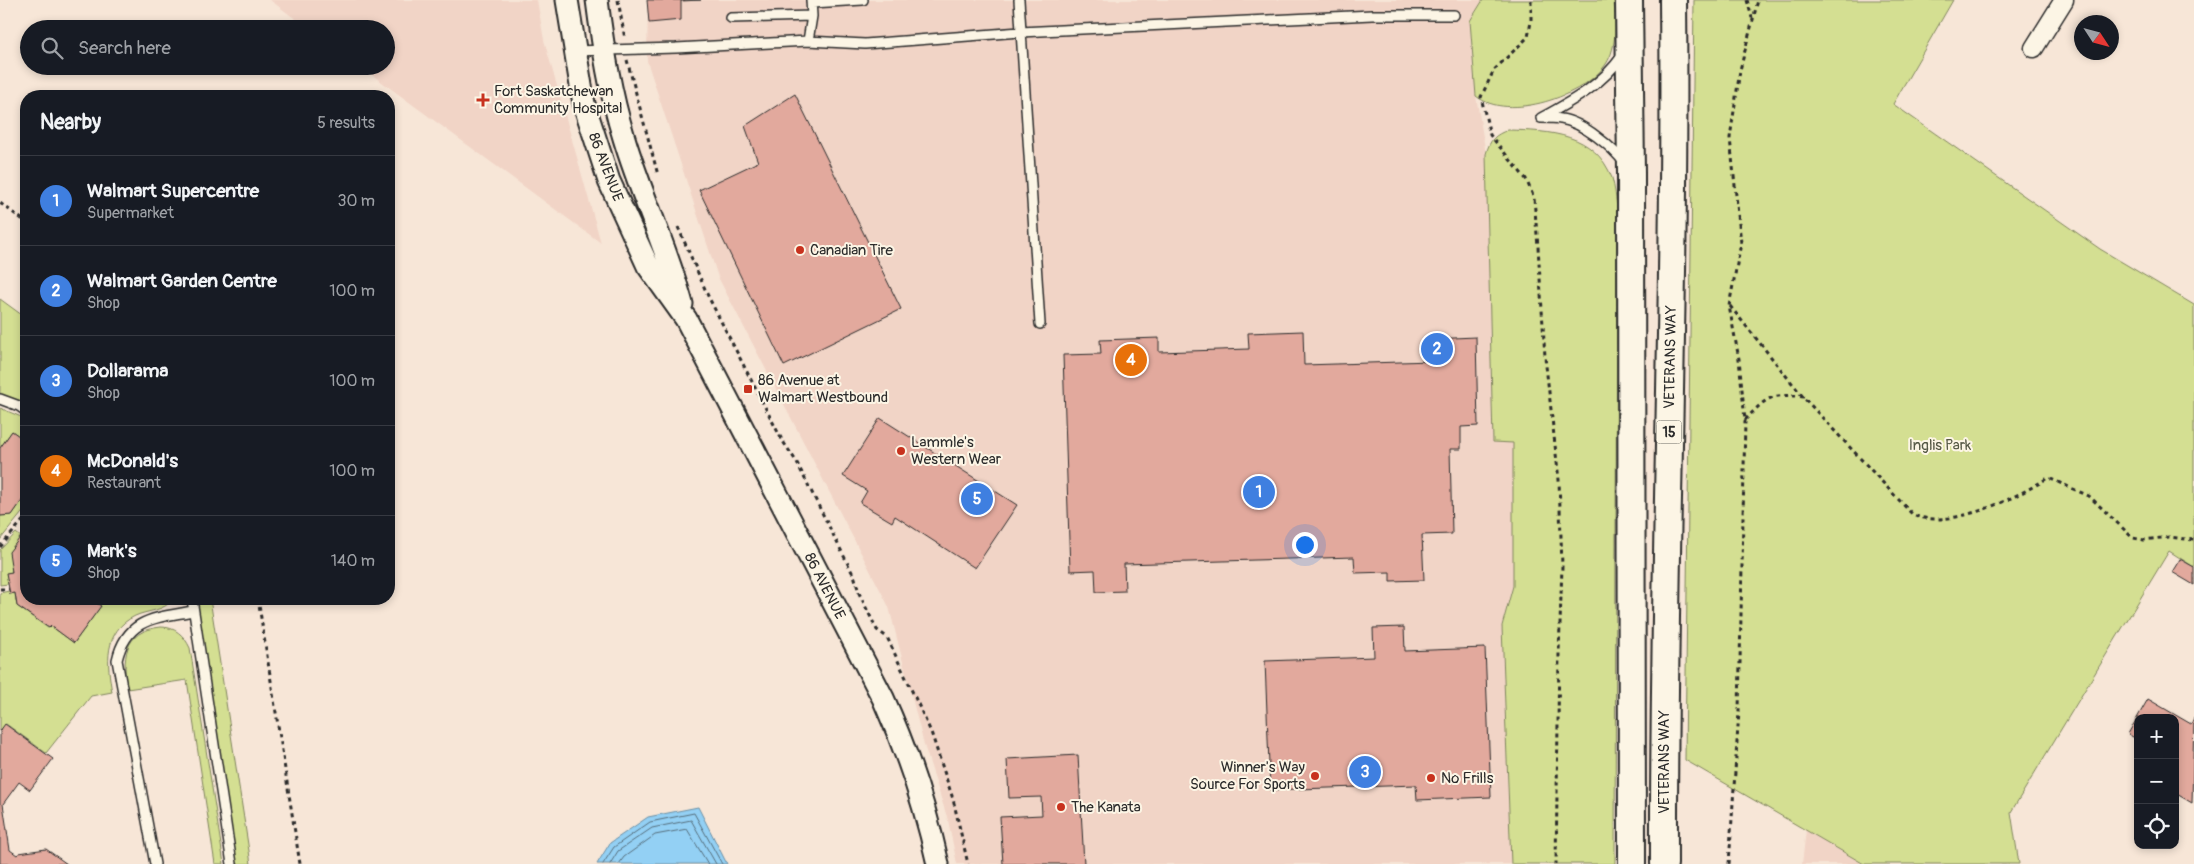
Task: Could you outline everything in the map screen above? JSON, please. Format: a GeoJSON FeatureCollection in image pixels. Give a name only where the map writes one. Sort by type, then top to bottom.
{"type":"FeatureCollection","features":[{"type":"Feature","properties":{"kind":"main road","name":"VETERANS WAY"},"geometry":{"type":"LineString","coordinates":[[1629,0],[1632,864]]}},
{"type":"Feature","properties":{"kind":"main road","name":"VETERANS WAY"},"geometry":{"type":"LineString","coordinates":[[1664,864],[1664,671],[1669,428],[1671,5]]}},
{"type":"Feature","properties":{"kind":"street","name":"86 AVENUE"},"geometry":{"type":"LineString","coordinates":[[567,0],[574,51],[586,113],[609,181],[648,266],[686,319],[883,698],[904,744],[918,782],[938,864]]}},
{"type":"Feature","properties":{"kind":"street","name":"86 AVENUE"},"geometry":{"type":"LineString","coordinates":[[597,0],[603,49],[612,96],[624,140],[672,269],[686,319]]}},
{"type":"Feature","properties":{"kind":"street"},"geometry":{"type":"LineString","coordinates":[[2034,48],[2064,0]]}},
{"type":"Feature","properties":{"kind":"lane"},"geometry":{"type":"LineString","coordinates":[[808,41],[812,16],[811,2],[863,0]]}},
{"type":"Feature","properties":{"kind":"lane"},"geometry":{"type":"LineString","coordinates":[[1018,0],[1040,324]]}},
{"type":"Feature","properties":{"kind":"lane"},"geometry":{"type":"LineString","coordinates":[[574,51],[808,41],[865,44],[1020,32],[1454,14]]}},
{"type":"Feature","properties":{"kind":"lane"},"geometry":{"type":"LineString","coordinates":[[732,18],[812,16]]}},
{"type":"Feature","properties":{"kind":"lane"},"geometry":{"type":"LineString","coordinates":[[1630,45],[1610,73],[1600,82],[1541,118],[1563,119],[1583,128],[1609,146],[1631,172]]}},
{"type":"Feature","properties":{"kind":"lane"},"geometry":{"type":"LineString","coordinates":[[0,399],[20,407]]}},
{"type":"Feature","properties":{"kind":"lane"},"geometry":{"type":"LineString","coordinates":[[193,605],[232,864]]}},
{"type":"Feature","properties":{"kind":"lane"},"geometry":{"type":"LineString","coordinates":[[155,864],[116,660],[123,641],[138,625],[157,618],[194,611]]}},
{"type":"Feature","properties":{"kind":"path"},"geometry":{"type":"LineString","coordinates":[[618,0],[628,68],[661,184]]}},
{"type":"Feature","properties":{"kind":"path"},"geometry":{"type":"LineString","coordinates":[[1531,0],[1532,22],[1528,37],[1494,70],[1481,96],[1490,135],[1526,179],[1534,198],[1538,237],[1545,357],[1559,480],[1562,566],[1558,663],[1556,864]]}},
{"type":"Feature","properties":{"kind":"path"},"geometry":{"type":"LineString","coordinates":[[1747,0],[1752,19]]}},
{"type":"Feature","properties":{"kind":"path"},"geometry":{"type":"LineString","coordinates":[[1729,864],[1739,712],[1745,420],[1739,359],[1729,306],[1741,243],[1730,138],[1740,70],[1758,0]]}},
{"type":"Feature","properties":{"kind":"path"},"geometry":{"type":"LineString","coordinates":[[0,202],[20,217]]}},
{"type":"Feature","properties":{"kind":"path"},"geometry":{"type":"LineString","coordinates":[[676,223],[708,296],[782,440],[796,461],[855,578],[859,592],[877,630],[887,638],[899,661],[939,752],[968,864]]}},
{"type":"Feature","properties":{"kind":"path"},"geometry":{"type":"LineString","coordinates":[[1729,306],[1804,398],[1913,515],[1924,520],[1933,521],[2002,504],[2046,479],[2051,479],[2089,496],[2133,538],[2144,540],[2169,537],[2194,540]]}},
{"type":"Feature","properties":{"kind":"path"},"geometry":{"type":"LineString","coordinates":[[1745,420],[1770,397],[1780,394],[1804,398]]}},
{"type":"Feature","properties":{"kind":"path"},"geometry":{"type":"LineString","coordinates":[[0,546],[20,524]]}},
{"type":"Feature","properties":{"kind":"path"},"geometry":{"type":"LineString","coordinates":[[0,590],[9,589]]}},
{"type":"Feature","properties":{"kind":"path"},"geometry":{"type":"LineString","coordinates":[[259,605],[300,864]]}},
{"type":"Feature","properties":{"kind":"shaded area","name":"Fort Saskatchewan Community Hospital"},"geometry":{"type":"Polygon","coordinates":[[[270,0],[537,0],[544,40],[601,243],[372,75],[395,75],[395,20],[297,20],[270,0]]]}},
{"type":"Feature","properties":{"kind":"shaded area"},"geometry":{"type":"Polygon","coordinates":[[[648,0],[1483,0],[1470,21],[1476,96],[1486,154],[1493,441],[1513,442],[1513,586],[1502,626],[1509,815],[1515,864],[957,864],[948,820],[924,745],[889,607],[718,277],[647,61],[648,0]]]}},
{"type":"Feature","properties":{"kind":"shaded area"},"geometry":{"type":"Polygon","coordinates":[[[1806,830],[1864,864],[1802,864],[1806,830]]]}},
{"type":"Feature","properties":{"kind":"green space"},"geometry":{"type":"Polygon","coordinates":[[[1483,0],[1614,0],[1615,33],[1610,57],[1596,76],[1564,95],[1526,106],[1507,106],[1490,103],[1476,96],[1470,21],[1483,0]]]}},
{"type":"Feature","properties":{"kind":"green space","name":"Inglis Park"},"geometry":{"type":"Polygon","coordinates":[[[1694,0],[1953,0],[1893,104],[2100,249],[2194,305],[2194,567],[2169,551],[2011,812],[2019,864],[1864,864],[1685,760],[1694,0]]]}},
{"type":"Feature","properties":{"kind":"green space"},"geometry":{"type":"Polygon","coordinates":[[[1508,130],[1555,134],[1583,143],[1604,163],[1612,178],[1615,194],[1617,209],[1615,864],[1511,864],[1502,626],[1513,586],[1513,443],[1493,442],[1486,154],[1494,138],[1508,130]]]}},
{"type":"Feature","properties":{"kind":"green space"},"geometry":{"type":"Polygon","coordinates":[[[0,299],[20,314],[20,402],[0,394],[0,299]]]}},
{"type":"Feature","properties":{"kind":"green space"},"geometry":{"type":"Polygon","coordinates":[[[0,408],[20,416],[20,437],[12,431],[0,448],[0,408]]]}},
{"type":"Feature","properties":{"kind":"green space"},"geometry":{"type":"Polygon","coordinates":[[[20,504],[20,515],[0,540],[0,516],[12,515],[20,504]]]}},
{"type":"Feature","properties":{"kind":"green space"},"geometry":{"type":"Polygon","coordinates":[[[16,533],[20,536],[8,584],[0,585],[0,550],[16,533]]]}},
{"type":"Feature","properties":{"kind":"green space"},"geometry":{"type":"Polygon","coordinates":[[[9,591],[10,594],[15,593],[17,606],[48,628],[51,626],[74,643],[101,606],[100,605],[166,605],[160,609],[135,616],[117,630],[112,639],[109,660],[112,692],[91,696],[46,753],[6,724],[0,731],[0,593],[9,591]]]}},
{"type":"Feature","properties":{"kind":"green space"},"geometry":{"type":"Polygon","coordinates":[[[198,605],[211,605],[251,864],[236,864],[198,605]]]}},
{"type":"Feature","properties":{"kind":"green space"},"geometry":{"type":"Polygon","coordinates":[[[161,627],[175,630],[185,639],[190,648],[224,864],[215,864],[187,680],[127,689],[126,657],[132,640],[139,634],[161,627]]]}},
{"type":"Feature","properties":{"kind":"water"},"geometry":{"type":"Polygon","coordinates":[[[698,807],[727,864],[597,864],[610,843],[648,817],[698,807]]]}},
{"type":"Feature","properties":{"kind":"building"},"geometry":{"type":"Polygon","coordinates":[[[647,0],[701,0],[681,1],[681,20],[649,23],[647,0]]]}},
{"type":"Feature","properties":{"kind":"building","name":"Canadian Tire"},"geometry":{"type":"Polygon","coordinates":[[[795,94],[901,309],[784,366],[699,190],[758,162],[745,126],[795,94]]]}},
{"type":"Feature","properties":{"kind":"building"},"geometry":{"type":"Polygon","coordinates":[[[1303,331],[1304,365],[1432,361],[1431,339],[1476,337],[1478,426],[1461,427],[1461,449],[1450,449],[1452,534],[1422,535],[1424,580],[1390,581],[1390,572],[1355,573],[1354,557],[1124,564],[1125,591],[1096,592],[1095,570],[1070,571],[1063,355],[1101,354],[1100,340],[1159,338],[1159,352],[1249,349],[1248,333],[1303,331]]]}},
{"type":"Feature","properties":{"kind":"building"},"geometry":{"type":"Polygon","coordinates":[[[880,418],[1017,505],[975,568],[895,516],[892,522],[860,503],[867,491],[843,476],[880,418]]]}},
{"type":"Feature","properties":{"kind":"building"},"geometry":{"type":"Polygon","coordinates":[[[12,431],[20,437],[20,504],[12,515],[0,516],[0,448],[12,431]]]}},
{"type":"Feature","properties":{"kind":"building"},"geometry":{"type":"Polygon","coordinates":[[[20,538],[20,605],[101,606],[74,643],[51,626],[49,628],[17,606],[15,593],[10,594],[6,573],[12,572],[9,552],[20,538]]]}},
{"type":"Feature","properties":{"kind":"building"},"geometry":{"type":"Polygon","coordinates":[[[2180,559],[2194,567],[2194,585],[2172,572],[2180,559]]]}},
{"type":"Feature","properties":{"kind":"building"},"geometry":{"type":"Polygon","coordinates":[[[1404,627],[1405,651],[1485,648],[1491,797],[1417,800],[1416,785],[1270,790],[1265,661],[1374,657],[1373,628],[1404,627]]]}},
{"type":"Feature","properties":{"kind":"building"},"geometry":{"type":"Polygon","coordinates":[[[2148,699],[2174,714],[2139,714],[2148,699]]]}},
{"type":"Feature","properties":{"kind":"building"},"geometry":{"type":"Polygon","coordinates":[[[2179,717],[2191,724],[2194,718],[2192,803],[2179,795],[2179,717]]]}},
{"type":"Feature","properties":{"kind":"building"},"geometry":{"type":"Polygon","coordinates":[[[5,724],[53,759],[30,790],[19,782],[3,804],[10,850],[17,855],[19,853],[46,849],[67,864],[0,864],[0,731],[5,724]]]}},
{"type":"Feature","properties":{"kind":"building"},"geometry":{"type":"Polygon","coordinates":[[[2134,724],[2134,738],[2128,734],[2134,724]]]}},
{"type":"Feature","properties":{"kind":"building","name":"The Kanata"},"geometry":{"type":"Polygon","coordinates":[[[1078,755],[1084,864],[1003,864],[1000,817],[1042,815],[1041,797],[1009,798],[1007,759],[1078,755]]]}},
{"type":"Feature","properties":{"kind":"place","name":"Fort Saskatchewan Community Hospital"},"geometry":{"type":"Point","coordinates":[483,100]}},
{"type":"Feature","properties":{"kind":"place","name":"Canadian Tire"},"geometry":{"type":"Point","coordinates":[800,250]}},
{"type":"Feature","properties":{"kind":"place","name":"Walmart Garden Centre"},"geometry":{"type":"Point","coordinates":[1437,349]}},
{"type":"Feature","properties":{"kind":"place","name":"McDonald's"},"geometry":{"type":"Point","coordinates":[1131,360]}},
{"type":"Feature","properties":{"kind":"place","name":"86 Avenue at Walmart Westbound"},"geometry":{"type":"Point","coordinates":[748,389]}},
{"type":"Feature","properties":{"kind":"place","name":"Lammle's Western Wear"},"geometry":{"type":"Point","coordinates":[901,451]}},
{"type":"Feature","properties":{"kind":"place","name":"Walmart Supercentre"},"geometry":{"type":"Point","coordinates":[1259,492]}},
{"type":"Feature","properties":{"kind":"place","name":"Mark's"},"geometry":{"type":"Point","coordinates":[977,499]}},
{"type":"Feature","properties":{"kind":"place","name":"Dollarama"},"geometry":{"type":"Point","coordinates":[1365,772]}},
{"type":"Feature","properties":{"kind":"place","name":"Winner's Way Source For Sports"},"geometry":{"type":"Point","coordinates":[1315,776]}},
{"type":"Feature","properties":{"kind":"place","name":"No Frills"},"geometry":{"type":"Point","coordinates":[1431,778]}},
{"type":"Feature","properties":{"kind":"place","name":"The Kanata"},"geometry":{"type":"Point","coordinates":[1061,807]}}]}
